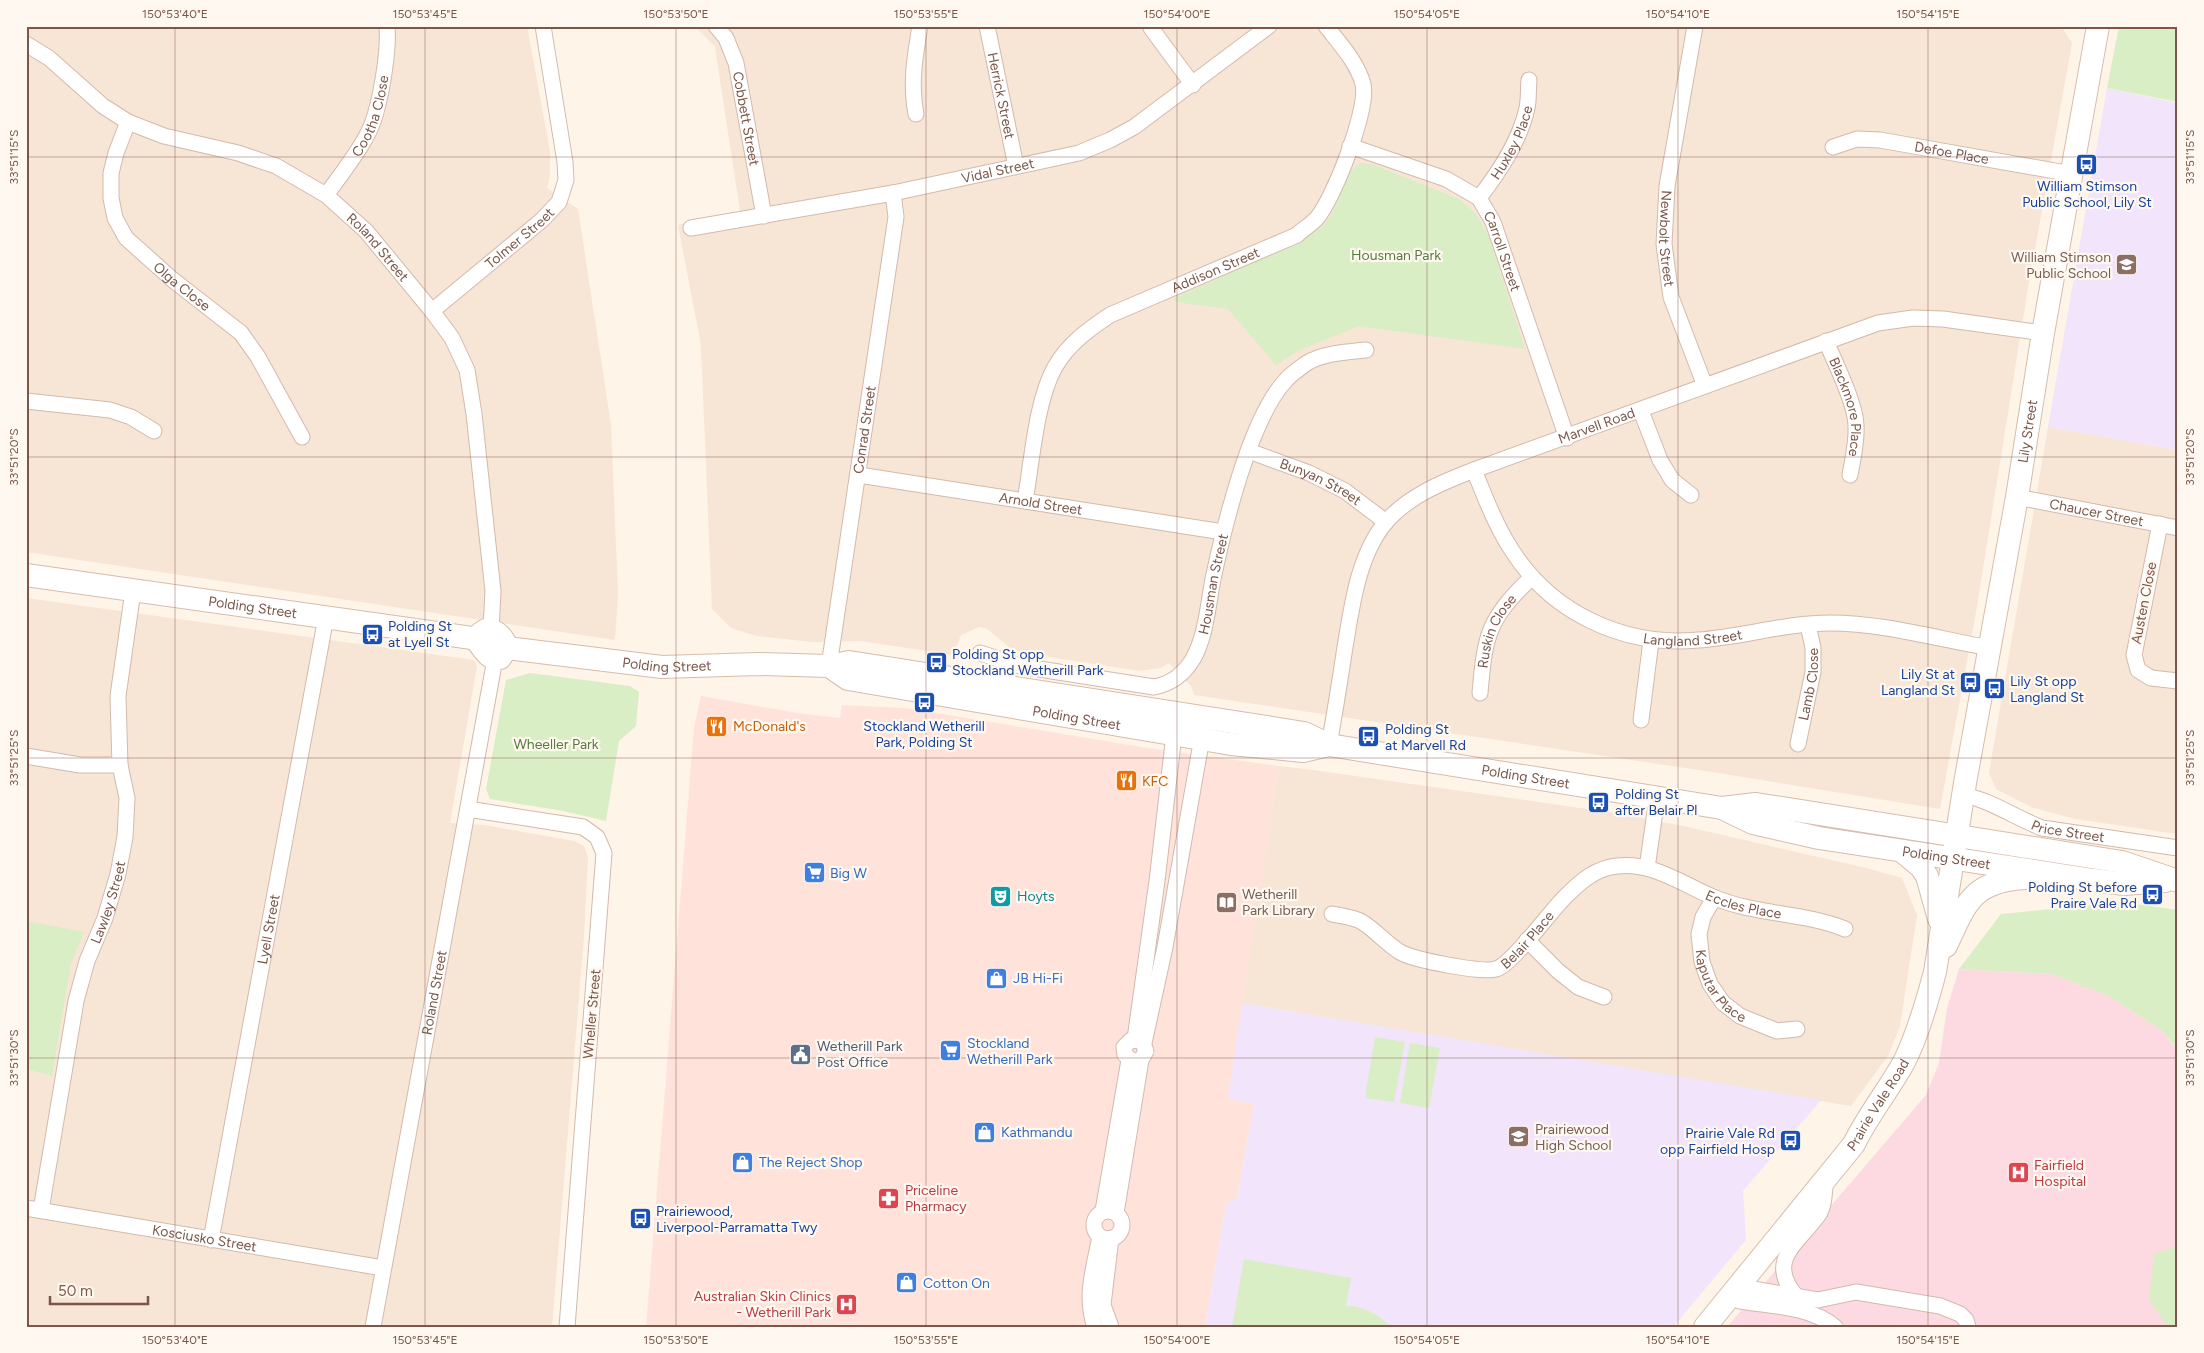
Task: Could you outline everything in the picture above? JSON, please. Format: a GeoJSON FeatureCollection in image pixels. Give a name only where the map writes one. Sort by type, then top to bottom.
{"type":"FeatureCollection","features":[{"type":"Feature","properties":{"kind":"main road","name":"Lily Street"},"geometry":{"type":"LineString","coordinates":[[1956,836],[2017,497],[2043,333],[2098,26]]}},
{"type":"Feature","properties":{"kind":"main road","name":"Polding Street"},"geometry":{"type":"LineString","coordinates":[[26,575],[326,617],[485,634]]}},
{"type":"Feature","properties":{"kind":"main road"},"geometry":{"type":"LineString","coordinates":[[485,634],[478,642],[485,650],[501,654]]}},
{"type":"Feature","properties":{"kind":"main road","name":"Polding Street"},"geometry":{"type":"LineString","coordinates":[[501,654],[662,667],[758,664],[829,666],[849,662],[1175,724],[1203,728],[1304,733],[1329,744],[1722,808],[1762,825],[1819,838],[1903,852],[2058,876],[2124,884],[2176,880]]}},
{"type":"Feature","properties":{"kind":"main road","name":"Polding Street"},"geometry":{"type":"LineString","coordinates":[[1722,808],[1756,804],[2122,862],[2176,880]]}},
{"type":"Feature","properties":{"kind":"main road","name":"Prairie Vale Road"},"geometry":{"type":"LineString","coordinates":[[1705,1327],[1854,1144],[1865,1122],[1904,1062],[1921,1020],[1936,972],[1956,836]]}},
{"type":"Feature","properties":{"kind":"main road"},"geometry":{"type":"LineString","coordinates":[[1903,852],[1921,867],[1927,876],[1941,930]]}},
{"type":"Feature","properties":{"kind":"main road"},"geometry":{"type":"LineString","coordinates":[[1936,972],[1964,909],[1981,889],[1993,883],[2007,880],[2058,876]]}},
{"type":"Feature","properties":{"kind":"street","name":"Cootha Close"},"geometry":{"type":"LineString","coordinates":[[326,196],[367,135],[375,118],[388,41],[387,26]]}},
{"type":"Feature","properties":{"kind":"street","name":"Tolmer Street"},"geometry":{"type":"LineString","coordinates":[[432,311],[542,220],[559,202],[564,191],[566,180],[565,162],[543,26]]}},
{"type":"Feature","properties":{"kind":"street","name":"Cobbett Street"},"geometry":{"type":"LineString","coordinates":[[716,26],[726,38],[736,62],[764,216]]}},
{"type":"Feature","properties":{"kind":"street"},"geometry":{"type":"LineString","coordinates":[[916,114],[912,98],[912,74],[920,26]]}},
{"type":"Feature","properties":{"kind":"street","name":"Herrick Street"},"geometry":{"type":"LineString","coordinates":[[987,26],[1016,166]]}},
{"type":"Feature","properties":{"kind":"street","name":"Vidal Street"},"geometry":{"type":"LineString","coordinates":[[691,228],[893,193],[1079,153],[1134,127],[1193,85],[1269,26]]}},
{"type":"Feature","properties":{"kind":"street","name":"Addison Street"},"geometry":{"type":"LineString","coordinates":[[1025,501],[1043,395],[1055,367],[1071,346],[1089,329],[1110,315],[1296,235],[1317,218],[1331,196],[1363,109],[1364,86],[1356,66],[1326,26]]}},
{"type":"Feature","properties":{"kind":"street","name":"Newbolt Street"},"geometry":{"type":"LineString","coordinates":[[1695,26],[1667,186],[1664,244],[1672,297],[1705,386]]}},
{"type":"Feature","properties":{"kind":"street"},"geometry":{"type":"LineString","coordinates":[[1151,28],[1193,85]]}},
{"type":"Feature","properties":{"kind":"street","name":"Roland Street"},"geometry":{"type":"LineString","coordinates":[[26,44],[49,58],[103,106],[128,122],[164,136],[238,153],[276,166],[326,196],[366,231],[432,311],[452,338],[467,370],[474,414],[493,592],[485,634]]}},
{"type":"Feature","properties":{"kind":"street","name":"Huxley Place"},"geometry":{"type":"LineString","coordinates":[[1479,198],[1496,176],[1518,134],[1527,108],[1529,80]]}},
{"type":"Feature","properties":{"kind":"street","name":"Olga Close"},"geometry":{"type":"LineString","coordinates":[[128,122],[116,153],[112,173],[111,198],[114,218],[126,238],[173,280],[241,332],[258,356],[302,437]]}},
{"type":"Feature","properties":{"kind":"street","name":"Defoe Place"},"geometry":{"type":"LineString","coordinates":[[1833,147],[1857,140],[1880,140],[2072,174]]}},
{"type":"Feature","properties":{"kind":"street","name":"Carroll Street"},"geometry":{"type":"LineString","coordinates":[[1350,146],[1446,180],[1479,198],[1493,222],[1567,438]]}},
{"type":"Feature","properties":{"kind":"street","name":"Conrad Street"},"geometry":{"type":"LineString","coordinates":[[829,666],[896,217],[893,193]]}},
{"type":"Feature","properties":{"kind":"street","name":"Marvell Road"},"geometry":{"type":"LineString","coordinates":[[1329,744],[1356,584],[1368,553],[1386,522],[1415,497],[1446,481],[1474,470],[1567,438],[1878,323],[1914,318],[1943,319],[2043,333]]}},
{"type":"Feature","properties":{"kind":"street","name":"Blackmore Place"},"geometry":{"type":"LineString","coordinates":[[1826,341],[1854,410],[1856,442],[1850,475]]}},
{"type":"Feature","properties":{"kind":"street","name":"Housman Street"},"geometry":{"type":"LineString","coordinates":[[980,653],[1020,666],[1154,687],[1167,684],[1180,674],[1192,661],[1200,643],[1223,532],[1249,451],[1266,409],[1286,380],[1308,362],[1334,354],[1366,350]]}},
{"type":"Feature","properties":{"kind":"street"},"geometry":{"type":"LineString","coordinates":[[26,401],[110,410],[132,418],[154,431]]}},
{"type":"Feature","properties":{"kind":"street"},"geometry":{"type":"LineString","coordinates":[[1641,411],[1660,460],[1672,480],[1691,495]]}},
{"type":"Feature","properties":{"kind":"street","name":"Bunyan Street"},"geometry":{"type":"LineString","coordinates":[[1249,451],[1309,473],[1345,491],[1386,522]]}},
{"type":"Feature","properties":{"kind":"street","name":"Langland Street"},"geometry":{"type":"LineString","coordinates":[[1474,470],[1495,522],[1512,550],[1532,577],[1572,611],[1612,631],[1651,641],[1697,640],[1828,623],[1870,626],[1990,648]]}},
{"type":"Feature","properties":{"kind":"street","name":"Arnold Street"},"geometry":{"type":"LineString","coordinates":[[859,475],[1223,532]]}},
{"type":"Feature","properties":{"kind":"street","name":"Chaucer Street"},"geometry":{"type":"LineString","coordinates":[[2017,497],[2178,528]]}},
{"type":"Feature","properties":{"kind":"street","name":"Austen Close"},"geometry":{"type":"LineString","coordinates":[[2160,524],[2134,655],[2138,670],[2151,678],[2178,681]]}},
{"type":"Feature","properties":{"kind":"street","name":"Ruskin Close"},"geometry":{"type":"LineString","coordinates":[[1480,693],[1484,648],[1494,622],[1508,600],[1532,577]]}},
{"type":"Feature","properties":{"kind":"street","name":"Lawley Street"},"geometry":{"type":"LineString","coordinates":[[33,1209],[76,1001],[86,961],[105,918],[118,874],[125,837],[127,798],[120,765],[118,696],[133,591]]}},
{"type":"Feature","properties":{"kind":"street","name":"Lyell Street"},"geometry":{"type":"LineString","coordinates":[[211,1240],[326,617]]}},
{"type":"Feature","properties":{"kind":"street","name":"Lamb Close"},"geometry":{"type":"LineString","coordinates":[[1798,744],[1813,672],[1813,648],[1808,625]]}},
{"type":"Feature","properties":{"kind":"street"},"geometry":{"type":"LineString","coordinates":[[1641,720],[1651,641]]}},
{"type":"Feature","properties":{"kind":"street","name":"Roland Street"},"geometry":{"type":"LineString","coordinates":[[373,1327],[382,1268],[468,808],[501,654]]}},
{"type":"Feature","properties":{"kind":"street"},"geometry":{"type":"LineString","coordinates":[[1110,1212],[1135,1060],[1146,1054],[1139,1041],[1175,724]]}},
{"type":"Feature","properties":{"kind":"street"},"geometry":{"type":"LineString","coordinates":[[1139,1041],[1174,899],[1203,728]]}},
{"type":"Feature","properties":{"kind":"street"},"geometry":{"type":"LineString","coordinates":[[26,756],[80,765],[120,765]]}},
{"type":"Feature","properties":{"kind":"street","name":"Price Street"},"geometry":{"type":"LineString","coordinates":[[1964,795],[1982,799],[2022,820],[2042,828],[2178,848]]}},
{"type":"Feature","properties":{"kind":"street"},"geometry":{"type":"LineString","coordinates":[[1647,868],[1657,798]]}},
{"type":"Feature","properties":{"kind":"street","name":"Wheller Street"},"geometry":{"type":"LineString","coordinates":[[468,808],[583,827],[597,837],[604,854],[567,1327]]}},
{"type":"Feature","properties":{"kind":"street","name":"Belair Place"},"geometry":{"type":"LineString","coordinates":[[1332,914],[1360,920],[1401,953],[1419,959],[1480,970],[1497,969],[1510,961],[1560,901],[1584,879],[1602,869],[1619,866],[1647,868]]}},
{"type":"Feature","properties":{"kind":"street","name":"Eccles Place"},"geometry":{"type":"LineString","coordinates":[[1647,868],[1668,875],[1714,898],[1766,912],[1826,921],[1845,929]]}},
{"type":"Feature","properties":{"kind":"street"},"geometry":{"type":"LineString","coordinates":[[1155,896],[1174,899]]}},
{"type":"Feature","properties":{"kind":"street","name":"Kaputar Place"},"geometry":{"type":"LineString","coordinates":[[1714,898],[1703,918],[1699,934],[1702,962],[1710,984],[1723,1003],[1740,1016],[1777,1031],[1797,1029]]}},
{"type":"Feature","properties":{"kind":"street"},"geometry":{"type":"LineString","coordinates":[[1527,940],[1558,971],[1578,987],[1604,997]]}},
{"type":"Feature","properties":{"kind":"street"},"geometry":{"type":"LineString","coordinates":[[1797,1297],[1789,1285],[1784,1260],[1790,1247],[1819,1214],[1826,1178]]}},
{"type":"Feature","properties":{"kind":"street","name":"Kosciusko Street"},"geometry":{"type":"LineString","coordinates":[[33,1209],[382,1268]]}},
{"type":"Feature","properties":{"kind":"street"},"geometry":{"type":"LineString","coordinates":[[1110,1212],[1120,1218],[1122,1228],[1117,1236],[1106,1237],[1094,1230],[1094,1221],[1110,1212]]}},
{"type":"Feature","properties":{"kind":"street"},"geometry":{"type":"LineString","coordinates":[[1095,1327],[1090,1313],[1089,1298],[1106,1237]]}},
{"type":"Feature","properties":{"kind":"street"},"geometry":{"type":"LineString","coordinates":[[1106,1237],[1103,1306],[1111,1327]]}},
{"type":"Feature","properties":{"kind":"street"},"geometry":{"type":"LineString","coordinates":[[1835,1327],[1819,1316],[1806,1312],[1740,1301],[1735,1290],[1746,1287],[1797,1297],[1827,1300],[1843,1293],[1856,1292],[1940,1306],[1960,1314],[1966,1320],[1968,1327]]}},
{"type":"Feature","properties":{"kind":"shaded area"},"geometry":{"type":"Polygon","coordinates":[[[26,26],[527,26],[550,151],[550,176],[547,188],[578,209],[611,425],[618,593],[615,640],[26,552],[26,26]]]}},
{"type":"Feature","properties":{"kind":"shaded area"},"geometry":{"type":"Polygon","coordinates":[[[695,26],[2063,26],[2072,43],[2027,294],[1976,612],[1940,809],[1712,772],[1194,695],[1191,686],[1169,663],[1161,668],[1139,671],[1024,653],[1009,647],[987,629],[979,627],[961,635],[953,655],[861,641],[812,642],[757,636],[731,628],[712,609],[701,345],[678,225],[740,211],[715,47],[695,26]]]}},
{"type":"Feature","properties":{"kind":"shaded area","name":"William Stimson Public School"},"geometry":{"type":"Polygon","coordinates":[[[2107,88],[2178,103],[2178,450],[2048,427],[2107,88]]]}},
{"type":"Feature","properties":{"kind":"shaded area"},"geometry":{"type":"Polygon","coordinates":[[[2048,427],[2178,450],[2178,834],[2075,819],[2031,807],[1996,789],[1989,773],[2048,427]]]}},
{"type":"Feature","properties":{"kind":"shaded area"},"geometry":{"type":"Polygon","coordinates":[[[26,598],[474,660],[477,666],[450,823],[484,825],[574,841],[584,846],[588,857],[584,936],[552,1327],[26,1327],[26,598]]]}},
{"type":"Feature","properties":{"kind":"shaded area","name":"Stockland Wetherill Park"},"geometry":{"type":"Polygon","coordinates":[[[701,696],[797,713],[840,718],[842,705],[906,708],[1148,748],[1279,766],[1228,1099],[1254,1104],[1237,1198],[1226,1204],[1205,1327],[646,1327],[694,727],[701,696]]]}},
{"type":"Feature","properties":{"kind":"shaded area"},"geometry":{"type":"Polygon","coordinates":[[[1279,766],[1615,813],[1688,827],[1902,878],[1917,915],[1900,1026],[1888,1056],[1851,1106],[1242,1003],[1279,766]]]}},
{"type":"Feature","properties":{"kind":"shaded area","name":"Fairfield Hospital"},"geometry":{"type":"Polygon","coordinates":[[[1959,969],[2051,974],[2105,994],[2160,1029],[2178,1050],[2178,1327],[1727,1327],[1926,1095],[1939,1063],[1947,1008],[1959,969]]]}},
{"type":"Feature","properties":{"kind":"shaded area","name":"Prairiewood High School"},"geometry":{"type":"Polygon","coordinates":[[[1242,1003],[1821,1100],[1743,1191],[1746,1240],[1673,1327],[1205,1327],[1226,1204],[1237,1198],[1254,1104],[1228,1099],[1242,1003]]]}},
{"type":"Feature","properties":{"kind":"green space"},"geometry":{"type":"Polygon","coordinates":[[[2119,26],[2178,26],[2178,102],[2107,88],[2119,26]]]}},
{"type":"Feature","properties":{"kind":"green space","name":"Housman Park"},"geometry":{"type":"Polygon","coordinates":[[[1360,163],[1374,165],[1459,199],[1476,214],[1488,234],[1525,349],[1359,326],[1298,351],[1276,365],[1228,309],[1176,302],[1174,298],[1306,239],[1330,217],[1349,174],[1360,163]]]}},
{"type":"Feature","properties":{"kind":"green space","name":"Wheeller Park"},"geometry":{"type":"Polygon","coordinates":[[[530,673],[630,686],[639,692],[636,726],[619,741],[606,821],[563,811],[490,799],[486,789],[506,680],[530,673]]]}},
{"type":"Feature","properties":{"kind":"green space"},"geometry":{"type":"Polygon","coordinates":[[[2121,902],[2178,910],[2178,1049],[2160,1029],[2105,994],[2051,974],[1959,969],[2001,914],[2121,902]]]}},
{"type":"Feature","properties":{"kind":"green space"},"geometry":{"type":"Polygon","coordinates":[[[26,921],[84,932],[71,963],[52,1076],[26,1069],[26,921]]]}},
{"type":"Feature","properties":{"kind":"green space"},"geometry":{"type":"Polygon","coordinates":[[[1375,1037],[1405,1042],[1394,1102],[1365,1098],[1375,1037]]]}},
{"type":"Feature","properties":{"kind":"green space"},"geometry":{"type":"Polygon","coordinates":[[[1410,1043],[1440,1048],[1429,1108],[1400,1103],[1410,1043]]]}},
{"type":"Feature","properties":{"kind":"green space"},"geometry":{"type":"Polygon","coordinates":[[[2178,1246],[2178,1327],[2168,1327],[2149,1300],[2154,1254],[2178,1246]]]}},
{"type":"Feature","properties":{"kind":"green space"},"geometry":{"type":"Polygon","coordinates":[[[1244,1259],[1351,1278],[1346,1306],[1359,1307],[1370,1312],[1381,1318],[1391,1327],[1232,1327],[1244,1259]]]}},
{"type":"Feature","properties":{"kind":"place","name":"William Stimson Public School, Lily St"},"geometry":{"type":"Point","coordinates":[2087,164]}},
{"type":"Feature","properties":{"kind":"place","name":"William Stimson Public School"},"geometry":{"type":"Point","coordinates":[2127,265]}},
{"type":"Feature","properties":{"kind":"place","name":"Polding St at Lyell St"},"geometry":{"type":"Point","coordinates":[372,634]}},
{"type":"Feature","properties":{"kind":"place","name":"Polding St opp Stockland Wetherill Park"},"geometry":{"type":"Point","coordinates":[936,662]}},
{"type":"Feature","properties":{"kind":"place","name":"Lily St at Langland St"},"geometry":{"type":"Point","coordinates":[1971,682]}},
{"type":"Feature","properties":{"kind":"place","name":"Lily St opp Langland St"},"geometry":{"type":"Point","coordinates":[1994,689]}},
{"type":"Feature","properties":{"kind":"place","name":"Stockland Wetherill Park, Polding St"},"geometry":{"type":"Point","coordinates":[924,703]}},
{"type":"Feature","properties":{"kind":"place","name":"McDonald's"},"geometry":{"type":"Point","coordinates":[717,726]}},
{"type":"Feature","properties":{"kind":"place","name":"Polding St at Marvell Rd"},"geometry":{"type":"Point","coordinates":[1369,737]}},
{"type":"Feature","properties":{"kind":"place","name":"KFC"},"geometry":{"type":"Point","coordinates":[1126,781]}},
{"type":"Feature","properties":{"kind":"place","name":"Polding St after Belair Pl"},"geometry":{"type":"Point","coordinates":[1599,802]}},
{"type":"Feature","properties":{"kind":"place","name":"Big W"},"geometry":{"type":"Point","coordinates":[814,873]}},
{"type":"Feature","properties":{"kind":"place","name":"Polding St before Praire Vale Rd"},"geometry":{"type":"Point","coordinates":[2153,895]}},
{"type":"Feature","properties":{"kind":"place","name":"Hoyts"},"geometry":{"type":"Point","coordinates":[1001,896]}},
{"type":"Feature","properties":{"kind":"place","name":"Wetherill Park Library"},"geometry":{"type":"Point","coordinates":[1226,902]}},
{"type":"Feature","properties":{"kind":"place","name":"JB Hi-Fi"},"geometry":{"type":"Point","coordinates":[997,978]}},
{"type":"Feature","properties":{"kind":"place","name":"Stockland Wetherill Park"},"geometry":{"type":"Point","coordinates":[951,1051]}},
{"type":"Feature","properties":{"kind":"place","name":"Wetherill Park Post Office"},"geometry":{"type":"Point","coordinates":[801,1054]}},
{"type":"Feature","properties":{"kind":"place","name":"Kathmandu"},"geometry":{"type":"Point","coordinates":[985,1132]}},
{"type":"Feature","properties":{"kind":"place","name":"Prairiewood High School"},"geometry":{"type":"Point","coordinates":[1519,1137]}},
{"type":"Feature","properties":{"kind":"place","name":"Prairie Vale Rd opp Fairfield Hosp"},"geometry":{"type":"Point","coordinates":[1791,1141]}},
{"type":"Feature","properties":{"kind":"place","name":"The Reject Shop"},"geometry":{"type":"Point","coordinates":[743,1162]}},
{"type":"Feature","properties":{"kind":"place","name":"Fairfield Hospital"},"geometry":{"type":"Point","coordinates":[2018,1173]}},
{"type":"Feature","properties":{"kind":"place","name":"Priceline Pharmacy"},"geometry":{"type":"Point","coordinates":[889,1198]}},
{"type":"Feature","properties":{"kind":"place","name":"Prairiewood, Liverpool-Parramatta Twy"},"geometry":{"type":"Point","coordinates":[640,1219]}},
{"type":"Feature","properties":{"kind":"place","name":"Cotton On"},"geometry":{"type":"Point","coordinates":[907,1283]}},
{"type":"Feature","properties":{"kind":"place","name":"Australian Skin Clinics - Wetherill Park"},"geometry":{"type":"Point","coordinates":[847,1304]}}]}
